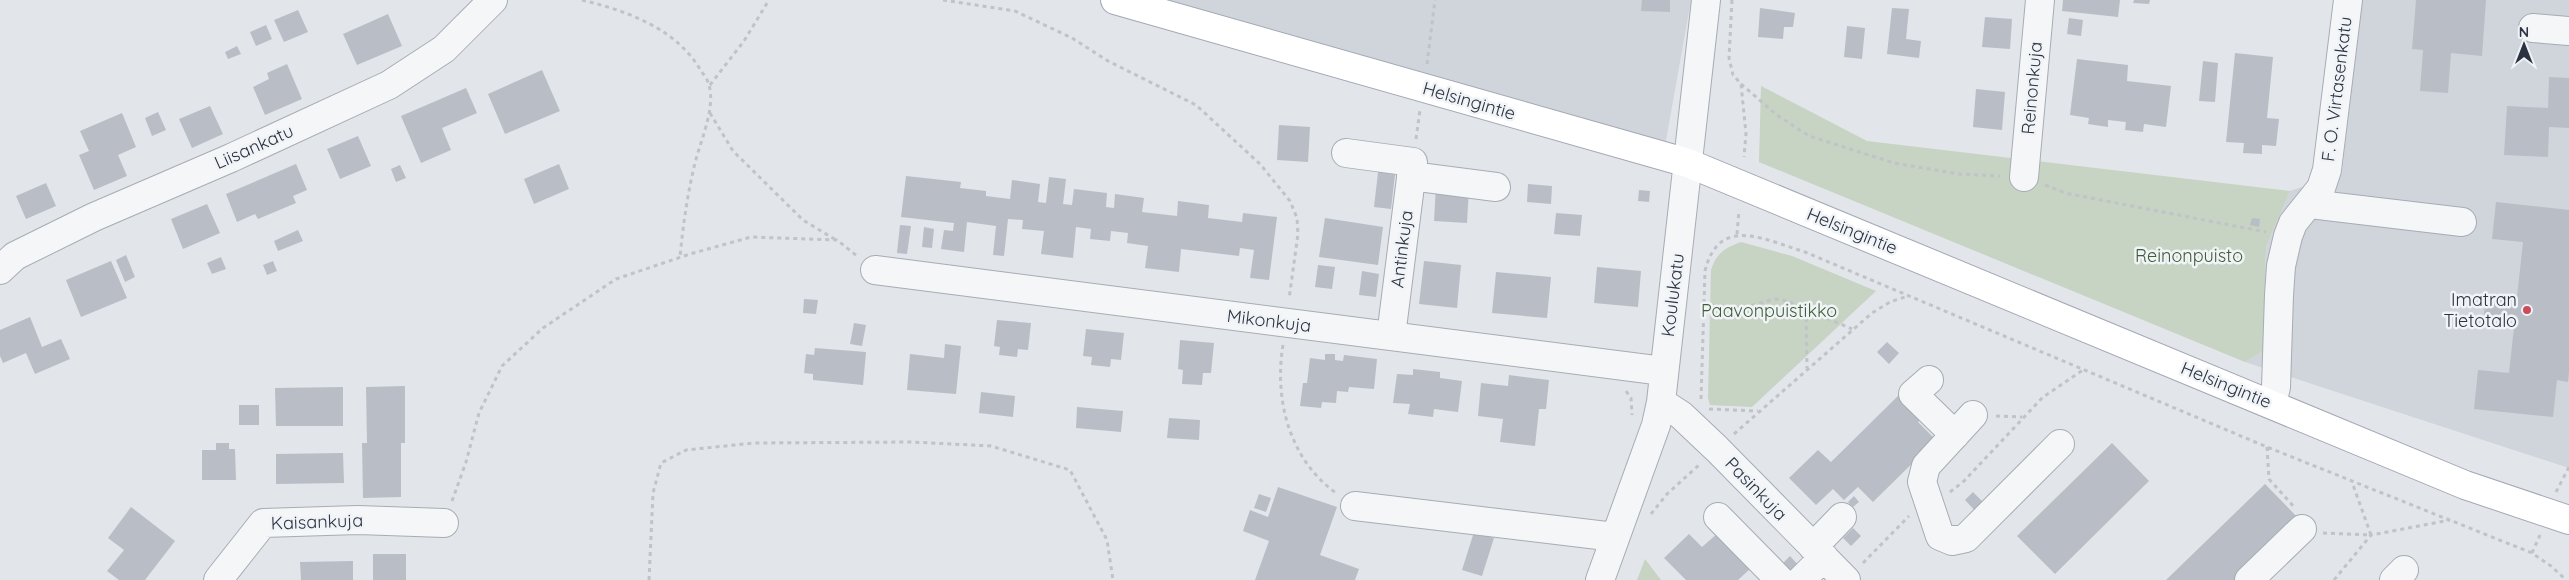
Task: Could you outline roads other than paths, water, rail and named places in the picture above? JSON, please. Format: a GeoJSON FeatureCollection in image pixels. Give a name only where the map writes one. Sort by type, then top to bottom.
{"type":"FeatureCollection","features":[{"type":"Feature","properties":{"kind":"main road","name":"Helsingintie"},"geometry":{"type":"LineString","coordinates":[[1115,0],[1688,163],[2465,485],[2569,520]]}},
{"type":"Feature","properties":{"kind":"street","name":"Liisankatu"},"geometry":{"type":"LineString","coordinates":[[0,270],[15,256],[94,217],[389,86],[444,49],[493,0]]}},
{"type":"Feature","properties":{"kind":"street","name":"Koulukatu"},"geometry":{"type":"LineString","coordinates":[[1600,580],[1656,425],[1661,402],[1706,0]]}},
{"type":"Feature","properties":{"kind":"street","name":"Reinonkuja"},"geometry":{"type":"LineString","coordinates":[[2024,177],[2040,0]]}},
{"type":"Feature","properties":{"kind":"street","name":"F. O. Virtasenkatu"},"geometry":{"type":"LineString","coordinates":[[2272,404],[2276,387],[2281,266],[2293,222],[2310,204],[2321,188],[2331,151],[2348,0]]}},
{"type":"Feature","properties":{"kind":"street"},"geometry":{"type":"LineString","coordinates":[[2533,28],[2569,31]]}},
{"type":"Feature","properties":{"kind":"street"},"geometry":{"type":"LineString","coordinates":[[1346,153],[1496,187]]}},
{"type":"Feature","properties":{"kind":"street","name":"Antinkuja"},"geometry":{"type":"LineString","coordinates":[[1391,336],[1412,169]]}},
{"type":"Feature","properties":{"kind":"street"},"geometry":{"type":"LineString","coordinates":[[2310,204],[2462,222]]}},
{"type":"Feature","properties":{"kind":"street","name":"Mikonkuja"},"geometry":{"type":"LineString","coordinates":[[875,270],[1663,371]]}},
{"type":"Feature","properties":{"kind":"street"},"geometry":{"type":"LineString","coordinates":[[1929,380],[1913,394],[1964,425],[1926,466],[1922,482],[1940,536],[1952,540],[1966,538],[2060,444]]}},
{"type":"Feature","properties":{"kind":"street","name":"Pasinkuja"},"geometry":{"type":"LineString","coordinates":[[1661,402],[1681,416],[1717,449],[1846,580]]}},
{"type":"Feature","properties":{"kind":"street"},"geometry":{"type":"LineString","coordinates":[[1355,506],[1615,537]]}},
{"type":"Feature","properties":{"kind":"street"},"geometry":{"type":"LineString","coordinates":[[1718,517],[1780,580]]}},
{"type":"Feature","properties":{"kind":"street"},"geometry":{"type":"LineString","coordinates":[[1802,580],[1818,552],[1842,517]]}},
{"type":"Feature","properties":{"kind":"street","name":"Kaisankuja"},"geometry":{"type":"LineString","coordinates":[[218,580],[262,523],[358,520],[444,523]]}},
{"type":"Feature","properties":{"kind":"street"},"geometry":{"type":"LineString","coordinates":[[2249,580],[2302,529]]}},
{"type":"Feature","properties":{"kind":"place","name":"Imatran Tietotalo"},"geometry":{"type":"Point","coordinates":[2527,310]}},
{"type":"Feature","properties":{"kind":"park label","name":"Reinonpuisto"},"geometry":{"type":"Point","coordinates":[2189,256]}},
{"type":"Feature","properties":{"kind":"park label","name":"Paavonpuistikko"},"geometry":{"type":"Point","coordinates":[1769,311]}}]}
